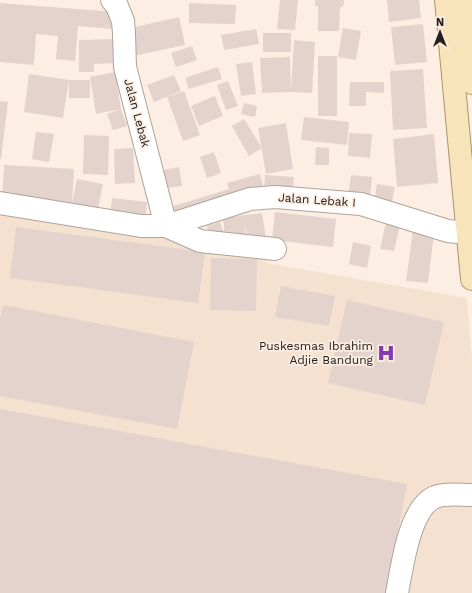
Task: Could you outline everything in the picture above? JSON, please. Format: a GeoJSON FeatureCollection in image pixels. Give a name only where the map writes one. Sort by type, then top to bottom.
{"type":"FeatureCollection","features":[{"type":"Feature","properties":{"kind":"main road"},"geometry":{"type":"LineString","coordinates":[[446,0],[472,279]]}},
{"type":"Feature","properties":{"kind":"main road"},"geometry":{"type":"LineString","coordinates":[[464,0],[472,83]]}},
{"type":"Feature","properties":{"kind":"street","name":"Jalan Lebak"},"geometry":{"type":"LineString","coordinates":[[112,0],[120,10],[123,21],[125,67],[166,226]]}},
{"type":"Feature","properties":{"kind":"street","name":"Jalan Lebak I"},"geometry":{"type":"LineString","coordinates":[[166,226],[250,198],[275,197],[361,204],[448,231],[468,233]]}},
{"type":"Feature","properties":{"kind":"street"},"geometry":{"type":"LineString","coordinates":[[0,203],[141,226],[166,226],[200,241],[275,249]]}},
{"type":"Feature","properties":{"kind":"street"},"geometry":{"type":"LineString","coordinates":[[397,593],[410,533],[416,516],[428,502],[441,495],[472,495]]}},
{"type":"Feature","properties":{"kind":"shaded area"},"geometry":{"type":"Polygon","coordinates":[[[0,212],[266,253],[266,263],[467,298],[472,361],[472,593],[0,593],[0,212]]]}},
{"type":"Feature","properties":{"kind":"building"},"geometry":{"type":"Polygon","coordinates":[[[280,0],[298,0],[295,30],[277,29],[280,0]]]}},
{"type":"Feature","properties":{"kind":"building"},"geometry":{"type":"Polygon","coordinates":[[[315,0],[344,0],[343,7],[328,6],[340,7],[339,31],[318,31],[318,6],[315,6],[315,0]]]}},
{"type":"Feature","properties":{"kind":"building"},"geometry":{"type":"Polygon","coordinates":[[[387,0],[419,0],[421,18],[389,22],[387,0]]]}},
{"type":"Feature","properties":{"kind":"building"},"geometry":{"type":"Polygon","coordinates":[[[0,3],[115,12],[113,29],[78,26],[75,61],[56,59],[58,36],[36,34],[34,65],[0,62],[0,3]]]}},
{"type":"Feature","properties":{"kind":"building"},"geometry":{"type":"Polygon","coordinates":[[[189,3],[236,5],[235,24],[189,23],[189,3]]]}},
{"type":"Feature","properties":{"kind":"building"},"geometry":{"type":"Polygon","coordinates":[[[179,17],[185,45],[133,56],[127,29],[179,17]]]}},
{"type":"Feature","properties":{"kind":"building"},"geometry":{"type":"Polygon","coordinates":[[[423,24],[427,62],[395,65],[391,27],[423,24]]]}},
{"type":"Feature","properties":{"kind":"building"},"geometry":{"type":"Polygon","coordinates":[[[343,28],[361,31],[356,60],[338,57],[343,28]]]}},
{"type":"Feature","properties":{"kind":"building"},"geometry":{"type":"Polygon","coordinates":[[[256,29],[259,44],[224,50],[221,35],[256,29]]]}},
{"type":"Feature","properties":{"kind":"building"},"geometry":{"type":"Polygon","coordinates":[[[263,33],[291,33],[291,52],[263,52],[263,33]]]}},
{"type":"Feature","properties":{"kind":"building"},"geometry":{"type":"Polygon","coordinates":[[[115,39],[115,63],[94,64],[94,72],[79,72],[79,40],[115,39]]]}},
{"type":"Feature","properties":{"kind":"building"},"geometry":{"type":"Polygon","coordinates":[[[294,40],[315,42],[312,93],[262,93],[260,58],[290,57],[291,90],[294,40]]]}},
{"type":"Feature","properties":{"kind":"building"},"geometry":{"type":"Polygon","coordinates":[[[192,46],[197,60],[176,67],[171,53],[192,46]]]}},
{"type":"Feature","properties":{"kind":"building"},"geometry":{"type":"Polygon","coordinates":[[[318,56],[337,56],[337,116],[318,116],[318,56]]]}},
{"type":"Feature","properties":{"kind":"building"},"geometry":{"type":"Polygon","coordinates":[[[252,62],[256,94],[241,96],[236,64],[252,62]]]}},
{"type":"Feature","properties":{"kind":"building"},"geometry":{"type":"Polygon","coordinates":[[[218,67],[222,79],[189,89],[185,78],[218,67]]]}},
{"type":"Feature","properties":{"kind":"building"},"geometry":{"type":"Polygon","coordinates":[[[423,69],[427,128],[393,130],[390,71],[423,69]]]}},
{"type":"Feature","properties":{"kind":"building"},"geometry":{"type":"Polygon","coordinates":[[[115,72],[121,109],[96,114],[90,77],[115,72]]]}},
{"type":"Feature","properties":{"kind":"building"},"geometry":{"type":"Polygon","coordinates":[[[29,74],[69,80],[63,118],[24,112],[29,74]]]}},
{"type":"Feature","properties":{"kind":"building"},"geometry":{"type":"Polygon","coordinates":[[[174,75],[181,91],[154,102],[147,85],[174,75]]]}},
{"type":"Feature","properties":{"kind":"building"},"geometry":{"type":"Polygon","coordinates":[[[69,80],[90,80],[90,98],[69,98],[69,80]]]}},
{"type":"Feature","properties":{"kind":"building"},"geometry":{"type":"Polygon","coordinates":[[[228,81],[238,106],[226,110],[217,85],[228,81]]]}},
{"type":"Feature","properties":{"kind":"building"},"geometry":{"type":"Polygon","coordinates":[[[350,82],[384,82],[384,93],[366,92],[366,106],[349,106],[350,82]]]}},
{"type":"Feature","properties":{"kind":"building"},"geometry":{"type":"Polygon","coordinates":[[[184,91],[200,135],[183,141],[167,97],[184,91]]]}},
{"type":"Feature","properties":{"kind":"building"},"geometry":{"type":"Polygon","coordinates":[[[215,96],[223,116],[199,126],[191,106],[215,96]]]}},
{"type":"Feature","properties":{"kind":"building"},"geometry":{"type":"Polygon","coordinates":[[[0,101],[8,102],[1,159],[0,159],[0,101]]]}},
{"type":"Feature","properties":{"kind":"building"},"geometry":{"type":"Polygon","coordinates":[[[244,103],[257,106],[255,117],[241,114],[244,103]]]}},
{"type":"Feature","properties":{"kind":"building"},"geometry":{"type":"Polygon","coordinates":[[[121,109],[127,126],[113,130],[107,114],[121,109]]]}},
{"type":"Feature","properties":{"kind":"building"},"geometry":{"type":"Polygon","coordinates":[[[304,117],[349,122],[347,145],[301,140],[304,117]]]}},
{"type":"Feature","properties":{"kind":"building"},"geometry":{"type":"Polygon","coordinates":[[[244,119],[262,148],[249,156],[232,126],[244,119]]]}},
{"type":"Feature","properties":{"kind":"building"},"geometry":{"type":"Polygon","coordinates":[[[286,123],[293,169],[266,174],[258,128],[286,123]]]}},
{"type":"Feature","properties":{"kind":"building"},"geometry":{"type":"Polygon","coordinates":[[[36,132],[54,134],[49,162],[32,159],[36,132]]]}},
{"type":"Feature","properties":{"kind":"building"},"geometry":{"type":"Polygon","coordinates":[[[349,133],[372,134],[370,158],[348,156],[349,133]]]}},
{"type":"Feature","properties":{"kind":"building"},"geometry":{"type":"Polygon","coordinates":[[[434,134],[438,183],[397,187],[393,139],[434,134]]]}},
{"type":"Feature","properties":{"kind":"building"},"geometry":{"type":"Polygon","coordinates":[[[84,135],[109,136],[108,175],[83,174],[84,135]]]}},
{"type":"Feature","properties":{"kind":"building"},"geometry":{"type":"Polygon","coordinates":[[[316,147],[329,148],[329,165],[315,165],[316,147]]]}},
{"type":"Feature","properties":{"kind":"building"},"geometry":{"type":"Polygon","coordinates":[[[133,148],[135,183],[115,184],[114,149],[133,148]]]}},
{"type":"Feature","properties":{"kind":"building"},"geometry":{"type":"Polygon","coordinates":[[[214,152],[221,173],[207,178],[200,157],[214,152]]]}},
{"type":"Feature","properties":{"kind":"building"},"geometry":{"type":"Polygon","coordinates":[[[4,165],[74,169],[72,204],[2,200],[4,165]]]}},
{"type":"Feature","properties":{"kind":"building"},"geometry":{"type":"Polygon","coordinates":[[[179,167],[182,186],[166,188],[163,170],[179,167]]]}},
{"type":"Feature","properties":{"kind":"building"},"geometry":{"type":"Polygon","coordinates":[[[260,174],[264,190],[179,214],[164,209],[229,189],[227,183],[260,174]]]}},
{"type":"Feature","properties":{"kind":"building"},"geometry":{"type":"Polygon","coordinates":[[[265,175],[294,177],[293,191],[264,190],[265,175]]]}},
{"type":"Feature","properties":{"kind":"building"},"geometry":{"type":"Polygon","coordinates":[[[351,175],[372,177],[370,199],[348,196],[351,175]]]}},
{"type":"Feature","properties":{"kind":"building"},"geometry":{"type":"Polygon","coordinates":[[[77,179],[103,184],[98,208],[72,204],[77,179]]]}},
{"type":"Feature","properties":{"kind":"building"},"geometry":{"type":"Polygon","coordinates":[[[377,184],[395,187],[391,206],[374,203],[377,184]]]}},
{"type":"Feature","properties":{"kind":"building"},"geometry":{"type":"Polygon","coordinates":[[[112,198],[147,202],[145,220],[110,217],[112,198]]]}},
{"type":"Feature","properties":{"kind":"building"},"geometry":{"type":"Polygon","coordinates":[[[275,212],[336,219],[333,247],[272,240],[275,212]]]}},
{"type":"Feature","properties":{"kind":"building"},"geometry":{"type":"Polygon","coordinates":[[[262,213],[266,238],[248,241],[245,222],[246,234],[225,236],[223,218],[262,213]]]}},
{"type":"Feature","properties":{"kind":"building"},"geometry":{"type":"Polygon","coordinates":[[[220,222],[225,236],[211,241],[207,226],[220,222]]]}},
{"type":"Feature","properties":{"kind":"building"},"geometry":{"type":"Polygon","coordinates":[[[386,222],[400,225],[394,251],[380,249],[386,222]]]}},
{"type":"Feature","properties":{"kind":"building"},"geometry":{"type":"Polygon","coordinates":[[[16,227],[205,252],[198,303],[10,278],[16,227]]]}},
{"type":"Feature","properties":{"kind":"building"},"geometry":{"type":"Polygon","coordinates":[[[413,230],[434,233],[428,283],[406,281],[413,230]]]}},
{"type":"Feature","properties":{"kind":"building"},"geometry":{"type":"Polygon","coordinates":[[[353,242],[371,246],[367,268],[349,264],[353,242]]]}},
{"type":"Feature","properties":{"kind":"building"},"geometry":{"type":"Polygon","coordinates":[[[211,258],[257,259],[256,311],[210,310],[211,258]]]}},
{"type":"Feature","properties":{"kind":"building"},"geometry":{"type":"Polygon","coordinates":[[[281,286],[335,296],[329,326],[275,317],[281,286]]]}},
{"type":"Feature","properties":{"kind":"building","name":"Puskesmas Ibrahim Adjie Bandung"},"geometry":{"type":"Polygon","coordinates":[[[347,300],[444,322],[425,405],[328,383],[347,300]]]}},
{"type":"Feature","properties":{"kind":"building"},"geometry":{"type":"Polygon","coordinates":[[[3,305],[194,342],[177,429],[0,396],[0,319],[3,305]]]}},
{"type":"Feature","properties":{"kind":"building"},"geometry":{"type":"Polygon","coordinates":[[[0,409],[407,484],[386,593],[0,593],[0,409]]]}},
{"type":"Feature","properties":{"kind":"place","name":"Puskesmas Ibrahim Adjie Bandung"},"geometry":{"type":"Point","coordinates":[386,353]}}]}
